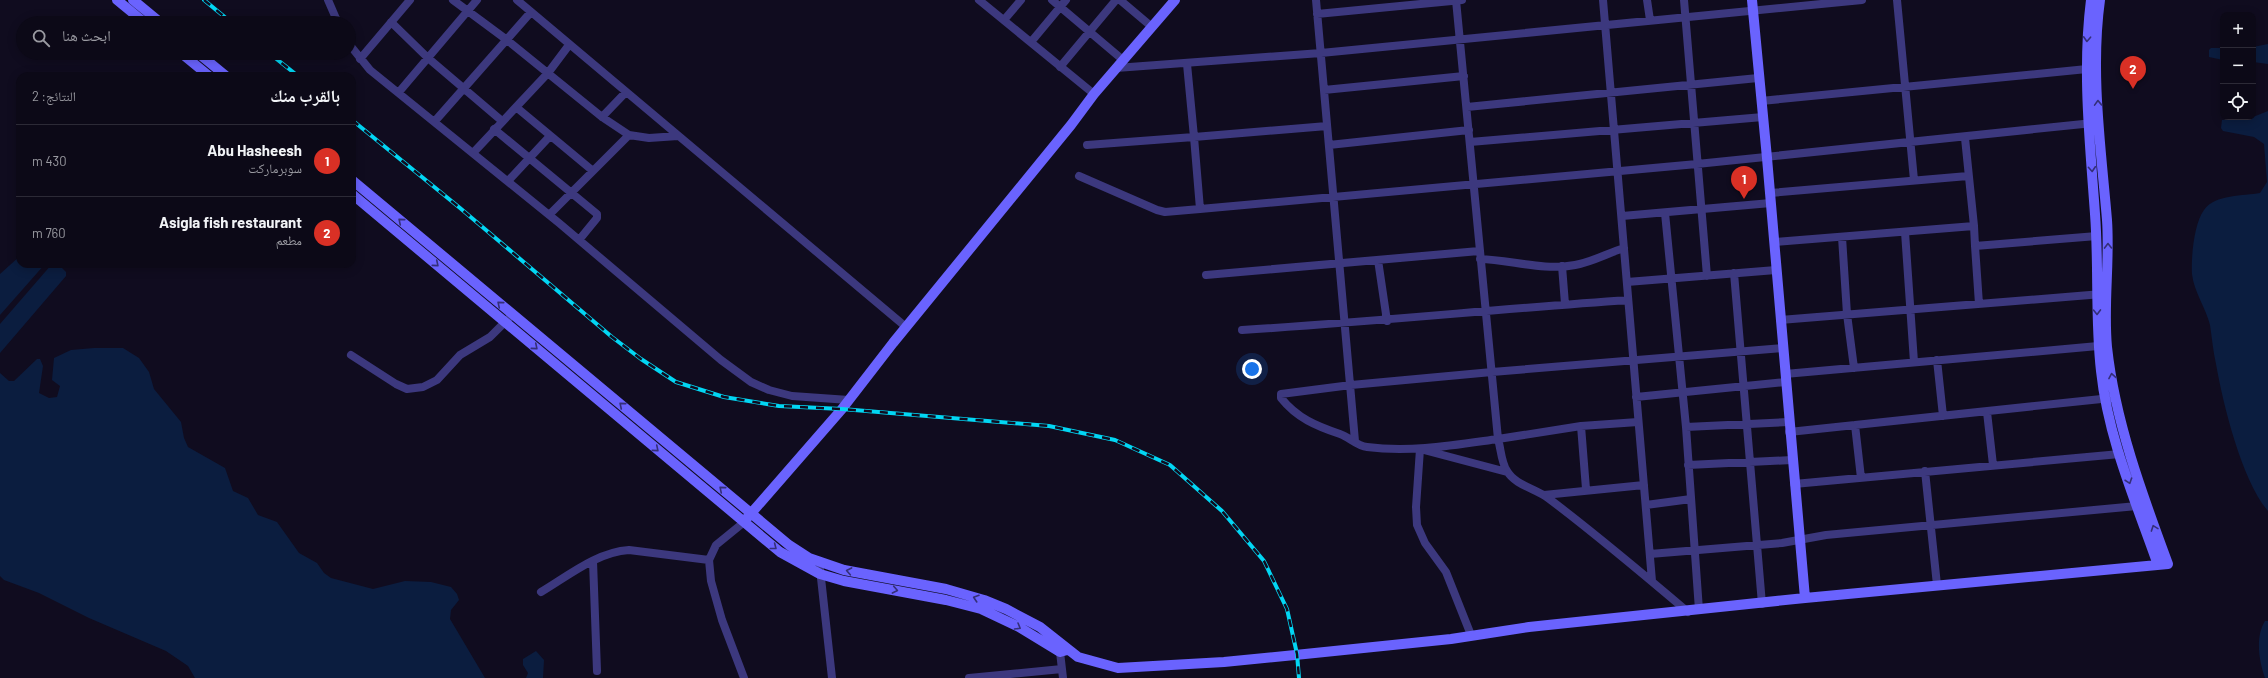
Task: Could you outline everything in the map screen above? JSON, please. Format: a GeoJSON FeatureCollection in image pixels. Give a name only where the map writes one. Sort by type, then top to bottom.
{"type":"FeatureCollection","features":[{"type":"Feature","properties":{"kind":"street"},"geometry":{"type":"LineString","coordinates":[[117,0],[136,16]]}},
{"type":"Feature","properties":{"kind":"street"},"geometry":{"type":"LineString","coordinates":[[133,0],[152,16]]}},
{"type":"Feature","properties":{"kind":"street"},"geometry":{"type":"LineString","coordinates":[[328,0],[335,16]]}},
{"type":"Feature","properties":{"kind":"street"},"geometry":{"type":"LineString","coordinates":[[360,59],[410,0]]}},
{"type":"Feature","properties":{"kind":"street"},"geometry":{"type":"LineString","coordinates":[[453,0],[467,12],[507,40],[602,117],[629,135],[649,138],[678,136]]}},
{"type":"Feature","properties":{"kind":"street"},"geometry":{"type":"LineString","coordinates":[[399,92],[477,0]]}},
{"type":"Feature","properties":{"kind":"street"},"geometry":{"type":"LineString","coordinates":[[517,0],[906,327]]}},
{"type":"Feature","properties":{"kind":"street"},"geometry":{"type":"LineString","coordinates":[[981,0],[1094,94]]}},
{"type":"Feature","properties":{"kind":"street"},"geometry":{"type":"LineString","coordinates":[[1004,20],[1021,0]]}},
{"type":"Feature","properties":{"kind":"street"},"geometry":{"type":"LineString","coordinates":[[1052,0],[1090,32],[1119,64],[1188,64],[1321,53],[1685,17],[1752,5],[1862,0]]}},
{"type":"Feature","properties":{"kind":"street"},"geometry":{"type":"LineString","coordinates":[[1031,42],[1066,0]]}},
{"type":"Feature","properties":{"kind":"street"},"geometry":{"type":"LineString","coordinates":[[1060,67],[1116,0]]}},
{"type":"Feature","properties":{"kind":"street"},"geometry":{"type":"LineString","coordinates":[[1120,0],[1152,26]]}},
{"type":"Feature","properties":{"kind":"street"},"geometry":{"type":"LineString","coordinates":[[744,678],[722,620],[711,581],[709,560],[716,545],[752,514],[849,400],[906,327],[1071,125],[1094,94],[1175,0]]}},
{"type":"Feature","properties":{"kind":"street"},"geometry":{"type":"LineString","coordinates":[[1316,0],[1335,198],[1355,441]]}},
{"type":"Feature","properties":{"kind":"street"},"geometry":{"type":"LineString","coordinates":[[1317,14],[1458,0],[1460,39],[1498,439],[1507,472]]}},
{"type":"Feature","properties":{"kind":"street"},"geometry":{"type":"LineString","coordinates":[[1603,0],[1622,216],[1632,360],[1652,581]]}},
{"type":"Feature","properties":{"kind":"street"},"geometry":{"type":"LineString","coordinates":[[1647,0],[1650,20]]}},
{"type":"Feature","properties":{"kind":"street"},"geometry":{"type":"LineString","coordinates":[[1684,0],[1707,276]]}},
{"type":"Feature","properties":{"kind":"street"},"geometry":{"type":"LineString","coordinates":[[1897,0],[1912,143],[1914,180]]}},
{"type":"Feature","properties":{"kind":"street"},"geometry":{"type":"LineString","coordinates":[[2095,1],[2086,69],[2108,238],[2098,346],[2110,398],[2120,454],[2137,506],[2163,565]]}},
{"type":"Feature","properties":{"kind":"street"},"geometry":{"type":"LineString","coordinates":[[2095,1],[2096,69],[2093,123],[2097,236],[2110,398],[2148,512],[2163,565]]}},
{"type":"Feature","properties":{"kind":"street"},"geometry":{"type":"LineString","coordinates":[[1752,5],[1767,158],[1789,427],[1805,598]]}},
{"type":"Feature","properties":{"kind":"street"},"geometry":{"type":"LineString","coordinates":[[435,121],[532,12]]}},
{"type":"Feature","properties":{"kind":"street"},"geometry":{"type":"LineString","coordinates":[[391,22],[428,58],[502,121]]}},
{"type":"Feature","properties":{"kind":"street"},"geometry":{"type":"LineString","coordinates":[[473,152],[548,73],[569,45]]}},
{"type":"Feature","properties":{"kind":"street"},"geometry":{"type":"LineString","coordinates":[[356,54],[370,70],[473,152],[721,360],[751,382],[769,390],[792,396],[849,400]]}},
{"type":"Feature","properties":{"kind":"street"},"geometry":{"type":"LineString","coordinates":[[190,60],[204,72]]}},
{"type":"Feature","properties":{"kind":"street"},"geometry":{"type":"LineString","coordinates":[[207,60],[221,72]]}},
{"type":"Feature","properties":{"kind":"street"},"geometry":{"type":"LineString","coordinates":[[1188,64],[1200,209]]}},
{"type":"Feature","properties":{"kind":"street"},"geometry":{"type":"LineString","coordinates":[[1761,101],[2086,69]]}},
{"type":"Feature","properties":{"kind":"street"},"geometry":{"type":"LineString","coordinates":[[1324,90],[1464,76]]}},
{"type":"Feature","properties":{"kind":"street"},"geometry":{"type":"LineString","coordinates":[[1467,107],[1758,78]]}},
{"type":"Feature","properties":{"kind":"street"},"geometry":{"type":"LineString","coordinates":[[602,117],[626,92]]}},
{"type":"Feature","properties":{"kind":"street"},"geometry":{"type":"LineString","coordinates":[[516,107],[592,171]]}},
{"type":"Feature","properties":{"kind":"street"},"geometry":{"type":"LineString","coordinates":[[1470,142],[1763,116]]}},
{"type":"Feature","properties":{"kind":"street"},"geometry":{"type":"LineString","coordinates":[[1079,176],[1157,210],[1165,212],[1335,198],[1767,158],[2093,123]]}},
{"type":"Feature","properties":{"kind":"street"},"geometry":{"type":"LineString","coordinates":[[1087,145],[1327,126]]}},
{"type":"Feature","properties":{"kind":"street"},"geometry":{"type":"LineString","coordinates":[[494,129],[597,214],[597,218],[579,240]]}},
{"type":"Feature","properties":{"kind":"street"},"geometry":{"type":"LineString","coordinates":[[1329,145],[1469,130]]}},
{"type":"Feature","properties":{"kind":"street"},"geometry":{"type":"LineString","coordinates":[[549,215],[629,135]]}},
{"type":"Feature","properties":{"kind":"street"},"geometry":{"type":"LineString","coordinates":[[508,181],[550,136]]}},
{"type":"Feature","properties":{"kind":"street"},"geometry":{"type":"LineString","coordinates":[[1964,138],[1974,226],[1979,304]]}},
{"type":"Feature","properties":{"kind":"street"},"geometry":{"type":"LineString","coordinates":[[1770,192],[1968,176]]}},
{"type":"Feature","properties":{"kind":"street"},"geometry":{"type":"LineString","coordinates":[[356,184],[743,522],[780,552],[820,574],[844,581],[965,604],[1000,617],[1064,651],[1090,662],[1118,668],[1224,662],[1451,639],[1471,635],[1762,604],[1805,598],[2163,565]]}},
{"type":"Feature","properties":{"kind":"street"},"geometry":{"type":"LineString","coordinates":[[356,197],[509,318],[789,545],[820,563],[844,570],[946,589],[1006,608],[1040,627],[1064,651]]}},
{"type":"Feature","properties":{"kind":"street"},"geometry":{"type":"LineString","coordinates":[[1622,216],[1771,203]]}},
{"type":"Feature","properties":{"kind":"street"},"geometry":{"type":"LineString","coordinates":[[1666,213],[1686,427],[1699,610]]}},
{"type":"Feature","properties":{"kind":"street"},"geometry":{"type":"LineString","coordinates":[[1774,242],[1974,226]]}},
{"type":"Feature","properties":{"kind":"street"},"geometry":{"type":"LineString","coordinates":[[1905,232],[1914,362]]}},
{"type":"Feature","properties":{"kind":"street"},"geometry":{"type":"LineString","coordinates":[[1975,246],[2097,236]]}},
{"type":"Feature","properties":{"kind":"street"},"geometry":{"type":"LineString","coordinates":[[1842,237],[1847,314],[1854,368]]}},
{"type":"Feature","properties":{"kind":"street"},"geometry":{"type":"LineString","coordinates":[[1206,276],[1378,260],[1480,255],[1562,266],[1582,263],[1624,248]]}},
{"type":"Feature","properties":{"kind":"street"},"geometry":{"type":"LineString","coordinates":[[1378,260],[1387,320]]}},
{"type":"Feature","properties":{"kind":"street"},"geometry":{"type":"LineString","coordinates":[[1562,266],[1565,304]]}},
{"type":"Feature","properties":{"kind":"street"},"geometry":{"type":"LineString","coordinates":[[1627,282],[1776,270]]}},
{"type":"Feature","properties":{"kind":"street"},"geometry":{"type":"LineString","coordinates":[[1734,273],[1762,604]]}},
{"type":"Feature","properties":{"kind":"street"},"geometry":{"type":"LineString","coordinates":[[1780,320],[2102,294]]}},
{"type":"Feature","properties":{"kind":"street"},"geometry":{"type":"LineString","coordinates":[[1242,330],[1387,320],[1485,310],[1628,300]]}},
{"type":"Feature","properties":{"kind":"street"},"geometry":{"type":"LineString","coordinates":[[351,355],[396,384],[407,388],[423,387],[437,380],[460,355],[485,340],[509,318]]}},
{"type":"Feature","properties":{"kind":"street"},"geometry":{"type":"LineString","coordinates":[[1636,396],[1743,387],[1785,378],[1854,368],[2098,346]]}},
{"type":"Feature","properties":{"kind":"street"},"geometry":{"type":"LineString","coordinates":[[1638,422],[1581,426],[1420,449],[1366,447],[1310,423],[1295,413],[1280,396],[1285,392],[1351,385],[1783,348]]}},
{"type":"Feature","properties":{"kind":"street"},"geometry":{"type":"LineString","coordinates":[[1937,360],[1943,416]]}},
{"type":"Feature","properties":{"kind":"street"},"geometry":{"type":"LineString","coordinates":[[1686,427],[1746,424],[1789,427],[1855,426],[2110,398]]}},
{"type":"Feature","properties":{"kind":"street"},"geometry":{"type":"LineString","coordinates":[[1987,412],[1993,465]]}},
{"type":"Feature","properties":{"kind":"street"},"geometry":{"type":"LineString","coordinates":[[1581,426],[1586,489]]}},
{"type":"Feature","properties":{"kind":"street"},"geometry":{"type":"LineString","coordinates":[[1855,426],[1861,478]]}},
{"type":"Feature","properties":{"kind":"street"},"geometry":{"type":"LineString","coordinates":[[1420,449],[1507,472],[1526,486],[1544,495],[1587,527],[1610,549],[1652,581],[1688,612]]}},
{"type":"Feature","properties":{"kind":"street"},"geometry":{"type":"LineString","coordinates":[[1420,449],[1416,507],[1417,524],[1425,543],[1446,572],[1471,635]]}},
{"type":"Feature","properties":{"kind":"street"},"geometry":{"type":"LineString","coordinates":[[1794,484],[2120,454]]}},
{"type":"Feature","properties":{"kind":"street"},"geometry":{"type":"LineString","coordinates":[[1688,465],[1792,460]]}},
{"type":"Feature","properties":{"kind":"street"},"geometry":{"type":"LineString","coordinates":[[1925,471],[1937,585]]}},
{"type":"Feature","properties":{"kind":"street"},"geometry":{"type":"LineString","coordinates":[[1544,495],[1586,489],[1644,485]]}},
{"type":"Feature","properties":{"kind":"street"},"geometry":{"type":"LineString","coordinates":[[1646,505],[1691,500]]}},
{"type":"Feature","properties":{"kind":"street"},"geometry":{"type":"LineString","coordinates":[[1650,554],[1756,545],[1800,540],[1826,535],[2137,506]]}},
{"type":"Feature","properties":{"kind":"street"},"geometry":{"type":"LineString","coordinates":[[541,592],[593,561],[617,550],[629,550],[709,560]]}},
{"type":"Feature","properties":{"kind":"street"},"geometry":{"type":"LineString","coordinates":[[593,561],[597,671]]}},
{"type":"Feature","properties":{"kind":"street"},"geometry":{"type":"LineString","coordinates":[[820,563],[832,678]]}},
{"type":"Feature","properties":{"kind":"street"},"geometry":{"type":"LineString","coordinates":[[1063,678],[1062,669],[1064,651]]}},
{"type":"Feature","properties":{"kind":"street"},"geometry":{"type":"LineString","coordinates":[[969,678],[1062,669]]}},
{"type":"Feature","properties":{"kind":"water"},"geometry":{"type":"Polygon","coordinates":[[[2268,44],[2268,64],[2256,62],[2256,46],[2268,44]]]}},
{"type":"Feature","properties":{"kind":"water"},"geometry":{"type":"Polygon","coordinates":[[[2211,48],[2220,48],[2220,59],[2209,57],[2209,50],[2211,48]]]}},
{"type":"Feature","properties":{"kind":"water"},"geometry":{"type":"Polygon","coordinates":[[[2268,111],[2268,511],[2250,481],[2235,441],[2223,400],[2210,325],[2195,287],[2192,274],[2193,250],[2196,232],[2204,210],[2215,201],[2222,198],[2260,193],[2267,182],[2264,144],[2254,137],[2223,131],[2221,128],[2222,120],[2256,120],[2256,116],[2268,111]]]}},
{"type":"Feature","properties":{"kind":"water"},"geometry":{"type":"Polygon","coordinates":[[[16,260],[16,268],[62,268],[66,272],[66,276],[0,353],[0,274],[16,260]]]}},
{"type":"Feature","properties":{"kind":"water"},"geometry":{"type":"Polygon","coordinates":[[[123,348],[139,358],[149,372],[154,389],[181,422],[184,438],[188,447],[225,468],[233,491],[248,498],[258,515],[277,522],[299,553],[317,563],[324,573],[331,578],[373,589],[405,581],[431,582],[451,587],[457,594],[459,600],[451,610],[450,619],[485,678],[195,678],[188,666],[166,651],[89,618],[39,593],[4,580],[0,576],[0,373],[9,381],[14,381],[37,359],[40,359],[43,366],[39,393],[49,398],[57,397],[60,386],[52,380],[54,358],[71,350],[123,348]]]}},
{"type":"Feature","properties":{"kind":"water"},"geometry":{"type":"Polygon","coordinates":[[[2265,621],[2268,621],[2268,678],[2265,678],[2259,649],[2260,634],[2265,621]]]}},
{"type":"Feature","properties":{"kind":"water"},"geometry":{"type":"Polygon","coordinates":[[[536,651],[544,660],[543,678],[526,678],[528,673],[523,665],[523,659],[536,651]]]}},
{"type":"Feature","properties":{"kind":"pier"},"geometry":{"type":"Polygon","coordinates":[[[41,268],[49,268],[0,324],[0,315],[41,268]]]}},
{"type":"Feature","properties":{"kind":"railway"},"geometry":{"type":"LineString","coordinates":[[204,0],[223,16]]}},
{"type":"Feature","properties":{"kind":"railway"},"geometry":{"type":"LineString","coordinates":[[278,60],[293,72]]}},
{"type":"Feature","properties":{"kind":"railway"},"geometry":{"type":"LineString","coordinates":[[356,123],[460,208],[612,337],[641,359],[676,382],[724,397],[779,406],[842,409],[1049,426],[1115,440],[1170,465],[1222,511],[1264,561],[1287,609],[1297,654],[1299,678]]}},
{"type":"Feature","properties":{"kind":"place","name":"Asigla fish restaurant"},"geometry":{"type":"Point","coordinates":[2133,89]}},
{"type":"Feature","properties":{"kind":"place","name":"Abu Hasheesh"},"geometry":{"type":"Point","coordinates":[1744,199]}}]}
